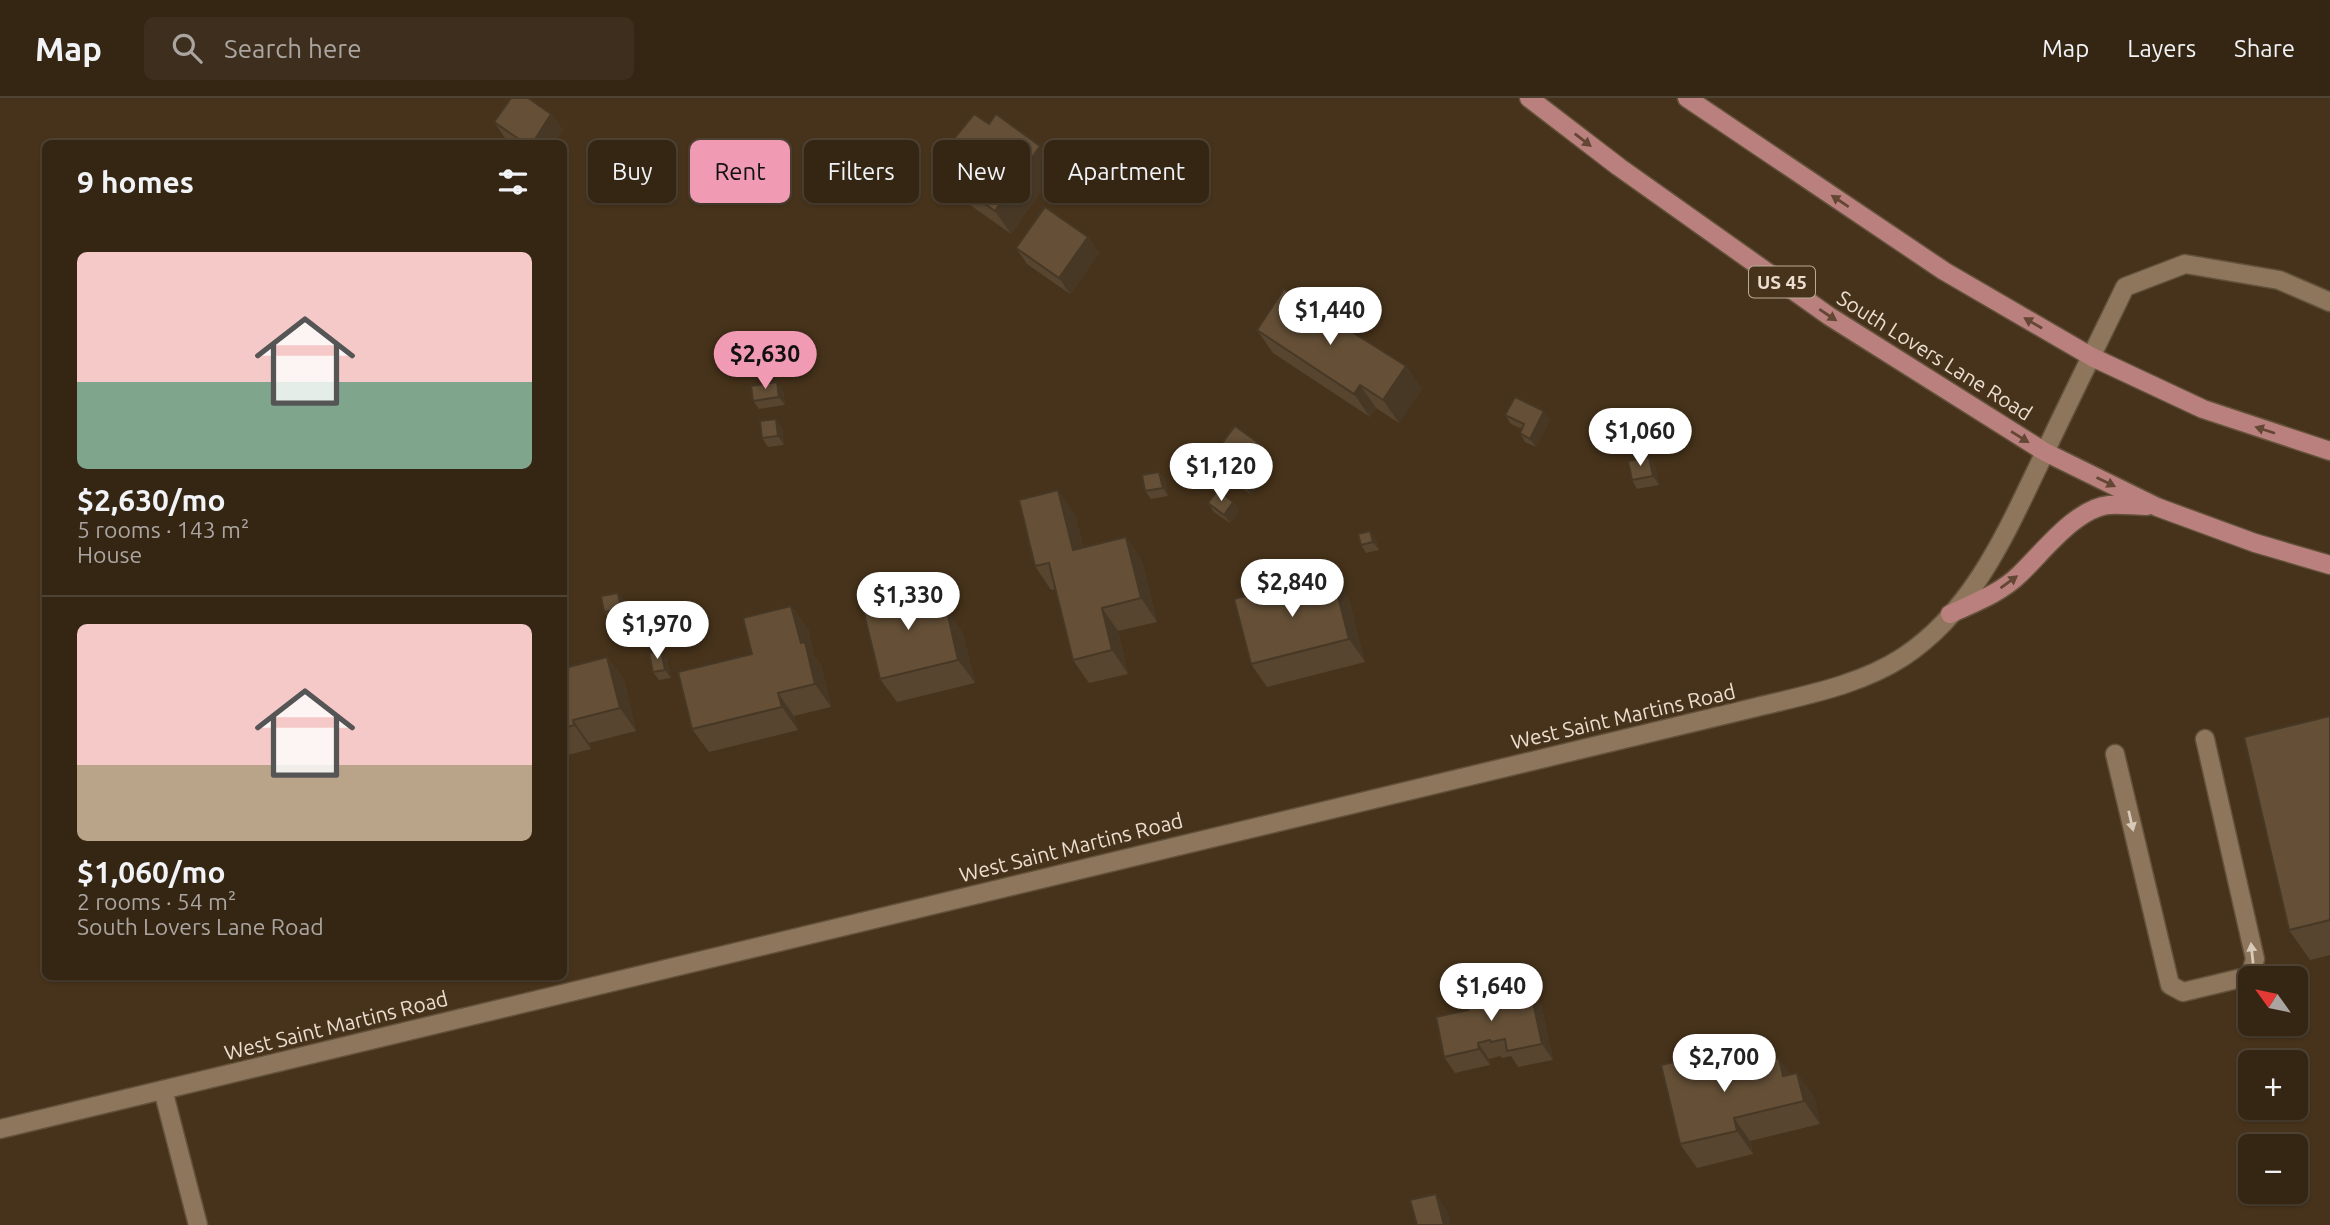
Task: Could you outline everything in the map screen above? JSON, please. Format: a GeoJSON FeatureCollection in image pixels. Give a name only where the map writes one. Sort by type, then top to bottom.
{"type":"FeatureCollection","features":[{"type":"Feature","properties":{"kind":"main road","name":"South Lovers Lane Road"},"geometry":{"type":"LineString","coordinates":[[1529,98],[1619,167],[1829,316],[2045,452]]}},
{"type":"Feature","properties":{"kind":"main road"},"geometry":{"type":"LineString","coordinates":[[1688,98],[1944,271],[2092,357],[2203,410],[2330,451]]}},
{"type":"Feature","properties":{"kind":"main road","name":"US 45"},"geometry":{"type":"LineString","coordinates":[[2045,452],[2157,507],[2255,543],[2330,565]]}},
{"type":"Feature","properties":{"kind":"main road"},"geometry":{"type":"LineString","coordinates":[[1950,614],[1990,596],[2020,574],[2035,556],[2080,517],[2107,505],[2157,507]]}},
{"type":"Feature","properties":{"kind":"street","name":"West Saint Martins Road"},"geometry":{"type":"LineString","coordinates":[[0,1129],[1848,683],[1902,657],[1935,632],[1968,594],[2012,524],[2125,287],[2185,264],[2278,280],[2330,302]]}},
{"type":"Feature","properties":{"kind":"street"},"geometry":{"type":"LineString","coordinates":[[2115,754],[2169,985],[2183,992],[2250,976],[2255,959],[2205,739]]}},
{"type":"Feature","properties":{"kind":"street"},"geometry":{"type":"LineString","coordinates":[[163,1090],[198,1225]]}},
{"type":"Feature","properties":{"kind":"building"},"geometry":{"type":"Polygon","coordinates":[[[511,98],[528,98],[551,114],[535,140],[520,140],[494,122],[511,98]]]}},
{"type":"Feature","properties":{"kind":"building"},"geometry":{"type":"Polygon","coordinates":[[[974,114],[989,124],[996,114],[1040,146],[1030,160],[1030,140],[953,140],[974,114]]]}},
{"type":"Feature","properties":{"kind":"building"},"geometry":{"type":"Polygon","coordinates":[[[984,203],[1001,203],[995,211],[984,203]]]}},
{"type":"Feature","properties":{"kind":"building"},"geometry":{"type":"Polygon","coordinates":[[[1045,207],[1088,237],[1059,278],[1016,248],[1045,207]]]}},
{"type":"Feature","properties":{"kind":"building"},"geometry":{"type":"Polygon","coordinates":[[[1284,289],[1406,366],[1383,400],[1360,385],[1354,394],[1257,330],[1284,289]]]}},
{"type":"Feature","properties":{"kind":"building"},"geometry":{"type":"Polygon","coordinates":[[[777,382],[779,397],[753,401],[751,386],[777,382]]]}},
{"type":"Feature","properties":{"kind":"building"},"geometry":{"type":"Polygon","coordinates":[[[1515,397],[1544,411],[1530,439],[1520,433],[1524,424],[1505,415],[1515,397]]]}},
{"type":"Feature","properties":{"kind":"building"},"geometry":{"type":"Polygon","coordinates":[[[776,419],[778,436],[762,438],[760,421],[776,419]]]}},
{"type":"Feature","properties":{"kind":"building"},"geometry":{"type":"Polygon","coordinates":[[[1235,426],[1264,447],[1240,479],[1211,458],[1235,426]]]}},
{"type":"Feature","properties":{"kind":"building"},"geometry":{"type":"Polygon","coordinates":[[[1649,457],[1653,476],[1632,480],[1628,461],[1649,457]]]}},
{"type":"Feature","properties":{"kind":"building"},"geometry":{"type":"Polygon","coordinates":[[[1159,472],[1163,488],[1145,491],[1142,475],[1159,472]]]}},
{"type":"Feature","properties":{"kind":"building"},"geometry":{"type":"Polygon","coordinates":[[[1058,490],[1073,550],[1126,537],[1141,598],[1102,608],[1112,650],[1073,660],[1049,563],[1035,566],[1019,500],[1058,490]]]}},
{"type":"Feature","properties":{"kind":"building"},"geometry":{"type":"Polygon","coordinates":[[[1218,490],[1233,502],[1224,515],[1208,503],[1218,490]]]}},
{"type":"Feature","properties":{"kind":"building"},"geometry":{"type":"Polygon","coordinates":[[[1370,531],[1373,542],[1361,545],[1358,534],[1370,531]]]}},
{"type":"Feature","properties":{"kind":"building"},"geometry":{"type":"Polygon","coordinates":[[[1332,573],[1349,639],[1251,664],[1234,599],[1332,573]]]}},
{"type":"Feature","properties":{"kind":"building"},"geometry":{"type":"Polygon","coordinates":[[[927,584],[934,614],[947,611],[958,660],[880,679],[861,601],[927,584]]]}},
{"type":"Feature","properties":{"kind":"building"},"geometry":{"type":"Polygon","coordinates":[[[618,593],[621,609],[604,612],[601,596],[618,593]]]}},
{"type":"Feature","properties":{"kind":"building"},"geometry":{"type":"Polygon","coordinates":[[[791,606],[801,643],[805,642],[815,684],[778,693],[782,707],[692,729],[678,672],[752,654],[743,618],[791,606]]]}},
{"type":"Feature","properties":{"kind":"building"},"geometry":{"type":"Polygon","coordinates":[[[661,650],[665,670],[653,672],[649,653],[661,650]]]}},
{"type":"Feature","properties":{"kind":"building"},"geometry":{"type":"Polygon","coordinates":[[[607,657],[620,708],[573,720],[574,725],[567,727],[567,667],[607,657]]]}},
{"type":"Feature","properties":{"kind":"building"},"geometry":{"type":"Polygon","coordinates":[[[2330,716],[2330,920],[2289,930],[2244,737],[2330,716]]]}},
{"type":"Feature","properties":{"kind":"building"},"geometry":{"type":"Polygon","coordinates":[[[1506,985],[1507,993],[1530,988],[1542,1044],[1507,1051],[1505,1039],[1490,1040],[1478,1043],[1479,1049],[1444,1057],[1436,1017],[1468,1010],[1465,1001],[1494,995],[1493,988],[1506,985]]]}},
{"type":"Feature","properties":{"kind":"building"},"geometry":{"type":"Polygon","coordinates":[[[1715,1052],[1721,1072],[1779,1058],[1783,1076],[1797,1073],[1804,1101],[1734,1118],[1737,1131],[1680,1144],[1661,1065],[1715,1052]]]}},
{"type":"Feature","properties":{"kind":"building"},"geometry":{"type":"Polygon","coordinates":[[[1436,1194],[1444,1225],[1417,1225],[1410,1200],[1436,1194]]]}}]}
